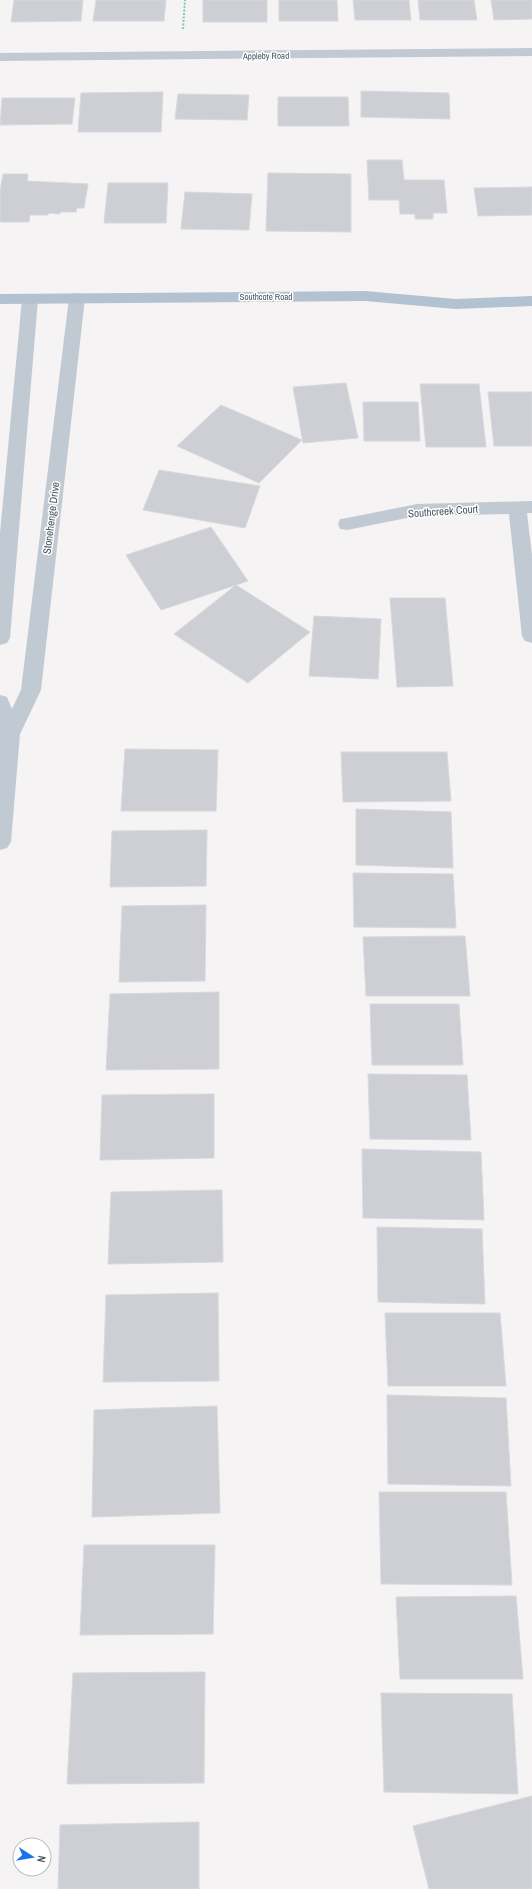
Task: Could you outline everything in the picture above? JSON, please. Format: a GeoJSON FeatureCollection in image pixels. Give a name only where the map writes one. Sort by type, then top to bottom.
{"type":"FeatureCollection","features":[{"type":"Feature","properties":{"kind":"main road","name":"Southcote Road"},"geometry":{"type":"LineString","coordinates":[[0,299],[365,296],[456,304],[532,301]]}},
{"type":"Feature","properties":{"kind":"street","name":"Appleby Road"},"geometry":{"type":"LineString","coordinates":[[0,57],[532,52]]}},
{"type":"Feature","properties":{"kind":"street","name":"Stonehenge Drive"},"geometry":{"type":"LineString","coordinates":[[0,842],[10,734],[31,690],[77,298]]}},
{"type":"Feature","properties":{"kind":"street"},"geometry":{"type":"LineString","coordinates":[[0,638],[30,299]]}},
{"type":"Feature","properties":{"kind":"street"},"geometry":{"type":"LineString","coordinates":[[524,507],[532,636]]}},
{"type":"Feature","properties":{"kind":"street","name":"Southcreek Court"},"geometry":{"type":"LineString","coordinates":[[347,524],[417,510],[524,507]]}},
{"type":"Feature","properties":{"kind":"street","name":"Stonehenge Drive"},"geometry":{"type":"LineString","coordinates":[[0,702],[10,734]]}},
{"type":"Feature","properties":{"kind":"building"},"geometry":{"type":"Polygon","coordinates":[[[14,0],[83,0],[81,21],[11,22],[14,0]]]}},
{"type":"Feature","properties":{"kind":"building"},"geometry":{"type":"Polygon","coordinates":[[[96,0],[166,0],[164,21],[93,21],[96,0]]]}},
{"type":"Feature","properties":{"kind":"building"},"geometry":{"type":"Polygon","coordinates":[[[203,0],[267,0],[267,22],[203,22],[203,0]]]}},
{"type":"Feature","properties":{"kind":"building"},"geometry":{"type":"Polygon","coordinates":[[[279,0],[337,0],[338,21],[279,21],[279,0]]]}},
{"type":"Feature","properties":{"kind":"building"},"geometry":{"type":"Polygon","coordinates":[[[353,0],[409,0],[411,20],[355,20],[353,0]]]}},
{"type":"Feature","properties":{"kind":"building"},"geometry":{"type":"Polygon","coordinates":[[[418,0],[474,0],[477,20],[420,20],[418,0]]]}},
{"type":"Feature","properties":{"kind":"building"},"geometry":{"type":"Polygon","coordinates":[[[491,0],[532,0],[532,19],[494,20],[491,0]]]}},
{"type":"Feature","properties":{"kind":"building"},"geometry":{"type":"Polygon","coordinates":[[[361,91],[449,93],[450,119],[361,117],[361,91]]]}},
{"type":"Feature","properties":{"kind":"building"},"geometry":{"type":"Polygon","coordinates":[[[163,92],[161,132],[78,132],[81,93],[163,92]]]}},
{"type":"Feature","properties":{"kind":"building"},"geometry":{"type":"Polygon","coordinates":[[[178,94],[249,95],[247,120],[175,119],[178,94]]]}},
{"type":"Feature","properties":{"kind":"building"},"geometry":{"type":"Polygon","coordinates":[[[278,97],[348,97],[349,126],[278,126],[278,97]]]}},
{"type":"Feature","properties":{"kind":"building"},"geometry":{"type":"Polygon","coordinates":[[[2,98],[75,98],[72,124],[0,125],[2,98]]]}},
{"type":"Feature","properties":{"kind":"building"},"geometry":{"type":"Polygon","coordinates":[[[367,160],[402,160],[404,180],[444,180],[447,213],[433,213],[433,219],[415,219],[415,214],[400,214],[399,200],[369,200],[367,160]]]}},
{"type":"Feature","properties":{"kind":"building"},"geometry":{"type":"Polygon","coordinates":[[[268,173],[351,174],[351,232],[266,231],[268,173]]]}},
{"type":"Feature","properties":{"kind":"building"},"geometry":{"type":"Polygon","coordinates":[[[3,174],[28,174],[27,181],[88,184],[84,208],[77,208],[76,212],[30,215],[29,222],[0,222],[0,191],[3,174]]]}},
{"type":"Feature","properties":{"kind":"building"},"geometry":{"type":"Polygon","coordinates":[[[108,183],[168,183],[166,223],[104,223],[108,183]]]}},
{"type":"Feature","properties":{"kind":"building"},"geometry":{"type":"Polygon","coordinates":[[[532,187],[532,215],[478,216],[474,188],[532,187]]]}},
{"type":"Feature","properties":{"kind":"building"},"geometry":{"type":"Polygon","coordinates":[[[185,192],[252,194],[249,230],[181,229],[185,192]]]}},
{"type":"Feature","properties":{"kind":"building"},"geometry":{"type":"Polygon","coordinates":[[[346,383],[358,438],[303,443],[293,387],[346,383]]]}},
{"type":"Feature","properties":{"kind":"building"},"geometry":{"type":"Polygon","coordinates":[[[420,384],[479,384],[486,447],[426,447],[420,384]]]}},
{"type":"Feature","properties":{"kind":"building"},"geometry":{"type":"Polygon","coordinates":[[[488,392],[532,392],[532,446],[494,446],[488,392]]]}},
{"type":"Feature","properties":{"kind":"building"},"geometry":{"type":"Polygon","coordinates":[[[363,402],[418,402],[420,441],[364,441],[363,402]]]}},
{"type":"Feature","properties":{"kind":"building"},"geometry":{"type":"Polygon","coordinates":[[[221,405],[302,440],[259,483],[177,446],[221,405]]]}},
{"type":"Feature","properties":{"kind":"building"},"geometry":{"type":"Polygon","coordinates":[[[159,470],[260,486],[245,528],[143,510],[159,470]]]}},
{"type":"Feature","properties":{"kind":"building"},"geometry":{"type":"Polygon","coordinates":[[[211,527],[248,581],[161,610],[126,555],[211,527]]]}},
{"type":"Feature","properties":{"kind":"building"},"geometry":{"type":"Polygon","coordinates":[[[236,585],[310,632],[248,683],[174,634],[236,585]]]}},
{"type":"Feature","properties":{"kind":"building"},"geometry":{"type":"Polygon","coordinates":[[[390,598],[445,598],[453,686],[397,687],[390,598]]]}},
{"type":"Feature","properties":{"kind":"building"},"geometry":{"type":"Polygon","coordinates":[[[314,616],[381,619],[378,679],[309,676],[314,616]]]}},
{"type":"Feature","properties":{"kind":"building"},"geometry":{"type":"Polygon","coordinates":[[[125,749],[218,750],[216,811],[121,811],[125,749]]]}},
{"type":"Feature","properties":{"kind":"building"},"geometry":{"type":"Polygon","coordinates":[[[341,752],[447,752],[451,801],[343,802],[341,752]]]}},
{"type":"Feature","properties":{"kind":"building"},"geometry":{"type":"Polygon","coordinates":[[[356,809],[451,812],[453,868],[356,865],[356,809]]]}},
{"type":"Feature","properties":{"kind":"building"},"geometry":{"type":"Polygon","coordinates":[[[207,830],[206,886],[110,887],[112,831],[207,830]]]}},
{"type":"Feature","properties":{"kind":"building"},"geometry":{"type":"Polygon","coordinates":[[[353,873],[453,874],[456,928],[354,927],[353,873]]]}},
{"type":"Feature","properties":{"kind":"building"},"geometry":{"type":"Polygon","coordinates":[[[206,905],[205,981],[119,982],[122,906],[206,905]]]}},
{"type":"Feature","properties":{"kind":"building"},"geometry":{"type":"Polygon","coordinates":[[[465,936],[470,996],[366,996],[363,937],[465,936]]]}},
{"type":"Feature","properties":{"kind":"building"},"geometry":{"type":"Polygon","coordinates":[[[219,992],[219,1069],[106,1070],[110,994],[219,992]]]}},
{"type":"Feature","properties":{"kind":"building"},"geometry":{"type":"Polygon","coordinates":[[[370,1004],[459,1004],[463,1065],[372,1065],[370,1004]]]}},
{"type":"Feature","properties":{"kind":"building"},"geometry":{"type":"Polygon","coordinates":[[[368,1074],[467,1075],[471,1140],[370,1139],[368,1074]]]}},
{"type":"Feature","properties":{"kind":"building"},"geometry":{"type":"Polygon","coordinates":[[[214,1094],[214,1158],[100,1160],[102,1095],[214,1094]]]}},
{"type":"Feature","properties":{"kind":"building"},"geometry":{"type":"Polygon","coordinates":[[[362,1149],[481,1152],[484,1220],[363,1218],[362,1149]]]}},
{"type":"Feature","properties":{"kind":"building"},"geometry":{"type":"Polygon","coordinates":[[[222,1190],[223,1262],[108,1264],[111,1192],[222,1190]]]}},
{"type":"Feature","properties":{"kind":"building"},"geometry":{"type":"Polygon","coordinates":[[[377,1227],[482,1229],[485,1304],[378,1302],[377,1227]]]}},
{"type":"Feature","properties":{"kind":"building"},"geometry":{"type":"Polygon","coordinates":[[[218,1293],[219,1381],[103,1382],[106,1295],[218,1293]]]}},
{"type":"Feature","properties":{"kind":"building"},"geometry":{"type":"Polygon","coordinates":[[[385,1313],[500,1313],[506,1386],[388,1386],[385,1313]]]}},
{"type":"Feature","properties":{"kind":"building"},"geometry":{"type":"Polygon","coordinates":[[[387,1395],[506,1398],[511,1486],[388,1484],[387,1395]]]}},
{"type":"Feature","properties":{"kind":"building"},"geometry":{"type":"Polygon","coordinates":[[[217,1406],[220,1513],[92,1517],[94,1410],[217,1406]]]}},
{"type":"Feature","properties":{"kind":"building"},"geometry":{"type":"Polygon","coordinates":[[[379,1492],[506,1492],[512,1585],[381,1584],[379,1492]]]}},
{"type":"Feature","properties":{"kind":"building"},"geometry":{"type":"Polygon","coordinates":[[[84,1545],[215,1545],[213,1634],[80,1635],[84,1545]]]}},
{"type":"Feature","properties":{"kind":"building"},"geometry":{"type":"Polygon","coordinates":[[[516,1596],[523,1679],[400,1679],[396,1597],[516,1596]]]}},
{"type":"Feature","properties":{"kind":"building"},"geometry":{"type":"Polygon","coordinates":[[[205,1672],[204,1783],[67,1784],[73,1673],[205,1672]]]}},
{"type":"Feature","properties":{"kind":"building"},"geometry":{"type":"Polygon","coordinates":[[[381,1693],[512,1694],[518,1794],[384,1792],[381,1693]]]}},
{"type":"Feature","properties":{"kind":"building"},"geometry":{"type":"Polygon","coordinates":[[[532,1796],[532,1889],[429,1889],[413,1826],[532,1796]]]}},
{"type":"Feature","properties":{"kind":"building"},"geometry":{"type":"Polygon","coordinates":[[[199,1822],[199,1889],[58,1889],[60,1825],[199,1822]]]}}]}
